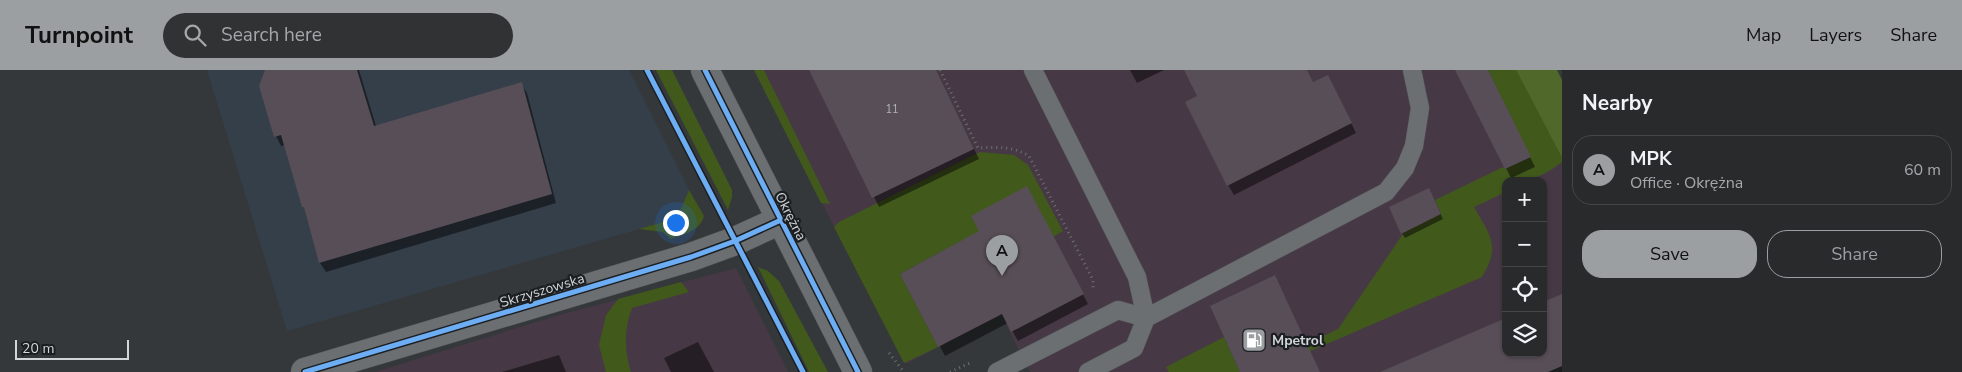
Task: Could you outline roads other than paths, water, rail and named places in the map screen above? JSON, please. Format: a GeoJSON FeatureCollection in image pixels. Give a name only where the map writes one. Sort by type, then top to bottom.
{"type":"FeatureCollection","features":[{"type":"Feature","properties":{"kind":"street","name":"Okrężna"},"geometry":{"type":"LineString","coordinates":[[705,70],[858,372]]}},
{"type":"Feature","properties":{"kind":"street","name":"Skrzyszowska"},"geometry":{"type":"LineString","coordinates":[[305,372],[691,257],[735,241],[781,220]]}},
{"type":"Feature","properties":{"kind":"lane"},"geometry":{"type":"LineString","coordinates":[[1033,70],[1137,277],[1146,318],[1134,348],[1088,372]]}},
{"type":"Feature","properties":{"kind":"lane"},"geometry":{"type":"LineString","coordinates":[[997,372],[1118,310],[1146,318],[1386,192],[1405,168],[1414,146],[1420,108],[1412,70]]}},
{"type":"Feature","properties":{"kind":"place","name":"MPK"},"geometry":{"type":"Point","coordinates":[1002,276]}},
{"type":"Feature","properties":{"kind":"place","name":"Mpetrol"},"geometry":{"type":"Point","coordinates":[1254,340]}}]}
